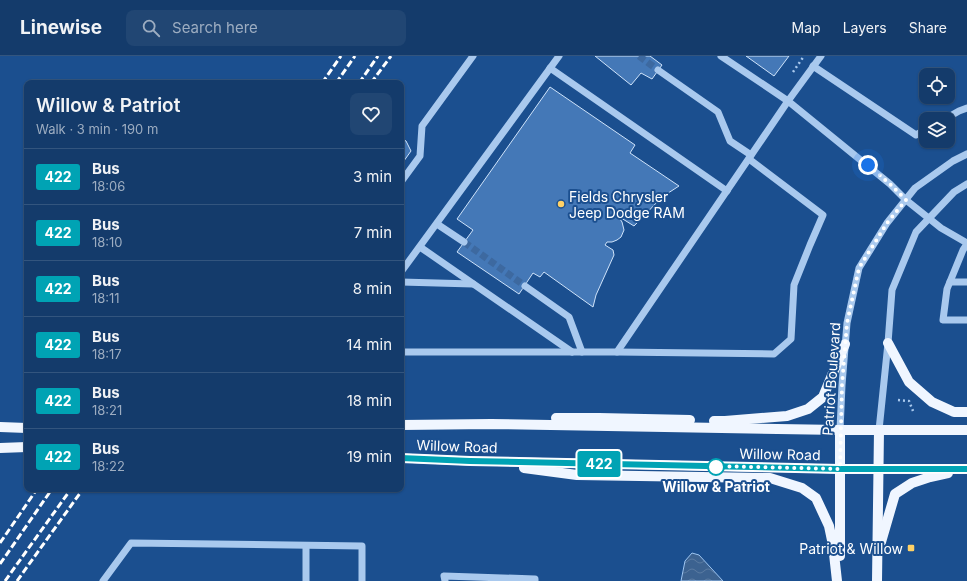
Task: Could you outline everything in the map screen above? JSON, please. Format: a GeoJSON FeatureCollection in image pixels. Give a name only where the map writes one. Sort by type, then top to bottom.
{"type":"FeatureCollection","features":[{"type":"Feature","properties":{"kind":"main road"},"geometry":{"type":"LineString","coordinates":[[888,343],[909,382],[932,402],[954,412],[967,412]]}},
{"type":"Feature","properties":{"kind":"main road"},"geometry":{"type":"LineString","coordinates":[[491,424],[534,419],[599,418],[725,421],[787,416],[808,409],[823,397],[845,344]]}},
{"type":"Feature","properties":{"kind":"main road","name":"Willow Road"},"geometry":{"type":"LineString","coordinates":[[404,425],[491,424],[840,430],[967,430]]}},
{"type":"Feature","properties":{"kind":"main road"},"geometry":{"type":"LineString","coordinates":[[0,427],[24,428]]}},
{"type":"Feature","properties":{"kind":"main road","name":"Patriot Boulevard"},"geometry":{"type":"LineString","coordinates":[[839,581],[840,430]]}},
{"type":"Feature","properties":{"kind":"main road"},"geometry":{"type":"LineString","coordinates":[[877,581],[879,430]]}},
{"type":"Feature","properties":{"kind":"main road"},"geometry":{"type":"LineString","coordinates":[[0,448],[24,447]]}},
{"type":"Feature","properties":{"kind":"main road","name":"Willow Road"},"geometry":{"type":"LineString","coordinates":[[404,458],[470,461],[840,469],[967,469]]}},
{"type":"Feature","properties":{"kind":"main road"},"geometry":{"type":"LineString","coordinates":[[470,461],[577,475],[770,478],[802,488],[816,498],[829,526],[834,545],[839,581]]}},
{"type":"Feature","properties":{"kind":"main road"},"geometry":{"type":"LineString","coordinates":[[877,556],[895,494],[912,483],[930,477],[967,469]]}},
{"type":"Feature","properties":{"kind":"street"},"geometry":{"type":"LineString","coordinates":[[404,178],[420,156],[422,126],[473,56]]}},
{"type":"Feature","properties":{"kind":"street"},"geometry":{"type":"LineString","coordinates":[[404,268],[559,56]]}},
{"type":"Feature","properties":{"kind":"street"},"geometry":{"type":"LineString","coordinates":[[721,56],[788,101],[890,184],[906,200],[941,228],[967,244],[963,250],[947,289],[943,320],[967,320]]}},
{"type":"Feature","properties":{"kind":"street"},"geometry":{"type":"LineString","coordinates":[[617,352],[820,56]]}},
{"type":"Feature","properties":{"kind":"street"},"geometry":{"type":"LineString","coordinates":[[813,66],[916,135],[919,133]]}},
{"type":"Feature","properties":{"kind":"street"},"geometry":{"type":"LineString","coordinates":[[550,68],[727,191]]}},
{"type":"Feature","properties":{"kind":"street"},"geometry":{"type":"LineString","coordinates":[[404,352],[774,354],[791,339],[794,285],[823,215],[730,141],[718,112],[658,70]]}},
{"type":"Feature","properties":{"kind":"street"},"geometry":{"type":"LineString","coordinates":[[955,113],[967,108]]}},
{"type":"Feature","properties":{"kind":"street","name":"Patriot Boulevard"},"geometry":{"type":"LineString","coordinates":[[840,430],[847,323],[859,268],[887,223],[915,188],[953,161],[967,154]]}},
{"type":"Feature","properties":{"kind":"street"},"geometry":{"type":"LineString","coordinates":[[879,430],[892,290],[916,232],[954,192],[967,184]]}},
{"type":"Feature","properties":{"kind":"street"},"geometry":{"type":"LineString","coordinates":[[437,224],[464,242]]}},
{"type":"Feature","properties":{"kind":"street"},"geometry":{"type":"LineString","coordinates":[[420,247],[572,352]]}},
{"type":"Feature","properties":{"kind":"street"},"geometry":{"type":"LineString","coordinates":[[404,282],[473,284]]}},
{"type":"Feature","properties":{"kind":"street"},"geometry":{"type":"LineString","coordinates":[[950,282],[967,282]]}},
{"type":"Feature","properties":{"kind":"street"},"geometry":{"type":"LineString","coordinates":[[525,286],[570,317],[582,352]]}},
{"type":"Feature","properties":{"kind":"street"},"geometry":{"type":"LineString","coordinates":[[104,581],[131,543],[362,546],[362,581]]}},
{"type":"Feature","properties":{"kind":"street"},"geometry":{"type":"LineString","coordinates":[[306,546],[306,581]]}},
{"type":"Feature","properties":{"kind":"street"},"geometry":{"type":"LineString","coordinates":[[445,581],[444,576],[535,579],[535,581]]}},
{"type":"Feature","properties":{"kind":"path"},"geometry":{"type":"LineString","coordinates":[[898,400],[909,401],[913,411]]}},
{"type":"Feature","properties":{"kind":"water"},"geometry":{"type":"Polygon","coordinates":[[[692,553],[699,555],[723,581],[681,581],[685,561],[692,553]]]}},
{"type":"Feature","properties":{"kind":"building"},"geometry":{"type":"Polygon","coordinates":[[[595,56],[650,56],[662,65],[652,79],[641,73],[631,85],[595,56]]]}},
{"type":"Feature","properties":{"kind":"building"},"geometry":{"type":"Polygon","coordinates":[[[746,56],[789,56],[774,76],[746,56]]]}},
{"type":"Feature","properties":{"kind":"building","name":"Fields Chrysler Jeep Dodge RAM"},"geometry":{"type":"Polygon","coordinates":[[[550,87],[635,145],[630,153],[679,186],[662,197],[634,226],[618,216],[622,222],[624,230],[621,237],[612,242],[607,242],[605,245],[613,250],[614,255],[596,295],[593,307],[544,272],[540,277],[533,273],[519,294],[457,252],[473,230],[457,219],[550,87]]]}},
{"type":"Feature","properties":{"kind":"building"},"geometry":{"type":"Polygon","coordinates":[[[404,140],[406,141],[411,151],[404,161],[404,140]]]}},
{"type":"Feature","properties":{"kind":"tunnel"},"geometry":{"type":"LineString","coordinates":[[639,56],[658,70]]}},
{"type":"Feature","properties":{"kind":"tunnel"},"geometry":{"type":"LineString","coordinates":[[464,242],[525,286]]}},
{"type":"Feature","properties":{"kind":"railway"},"geometry":{"type":"LineString","coordinates":[[324,80],[341,56]]}},
{"type":"Feature","properties":{"kind":"railway"},"geometry":{"type":"LineString","coordinates":[[338,80],[355,56]]}},
{"type":"Feature","properties":{"kind":"railway"},"geometry":{"type":"LineString","coordinates":[[361,80],[378,56]]}},
{"type":"Feature","properties":{"kind":"railway"},"geometry":{"type":"LineString","coordinates":[[373,80],[391,56]]}},
{"type":"Feature","properties":{"kind":"railway"},"geometry":{"type":"LineString","coordinates":[[0,543],[35,492]]}},
{"type":"Feature","properties":{"kind":"railway"},"geometry":{"type":"LineString","coordinates":[[0,564],[50,492]]}},
{"type":"Feature","properties":{"kind":"railway"},"geometry":{"type":"LineString","coordinates":[[5,581],[69,492]]}},
{"type":"Feature","properties":{"kind":"railway"},"geometry":{"type":"LineString","coordinates":[[17,581],[81,492]]}},
{"type":"Feature","properties":{"kind":"bus line","name":"422"},"geometry":{"type":"LineString","coordinates":[[404,458],[470,461],[840,469],[967,469]]}},
{"type":"Feature","properties":{"kind":"place","name":"Fields Chrysler Jeep Dodge RAM"},"geometry":{"type":"Point","coordinates":[561,204]}},
{"type":"Feature","properties":{"kind":"place","name":"Willow & Patriot"},"geometry":{"type":"Point","coordinates":[716,467]}},
{"type":"Feature","properties":{"kind":"place","name":"Patriot & Willow"},"geometry":{"type":"Point","coordinates":[911,548]}},
{"type":"Feature","properties":{"kind":"route"},"geometry":{"type":"LineString","coordinates":[[716,467],[712,466],[840,469],[842,385],[847,323],[859,268],[887,223],[906,200],[868,165]]}}]}
